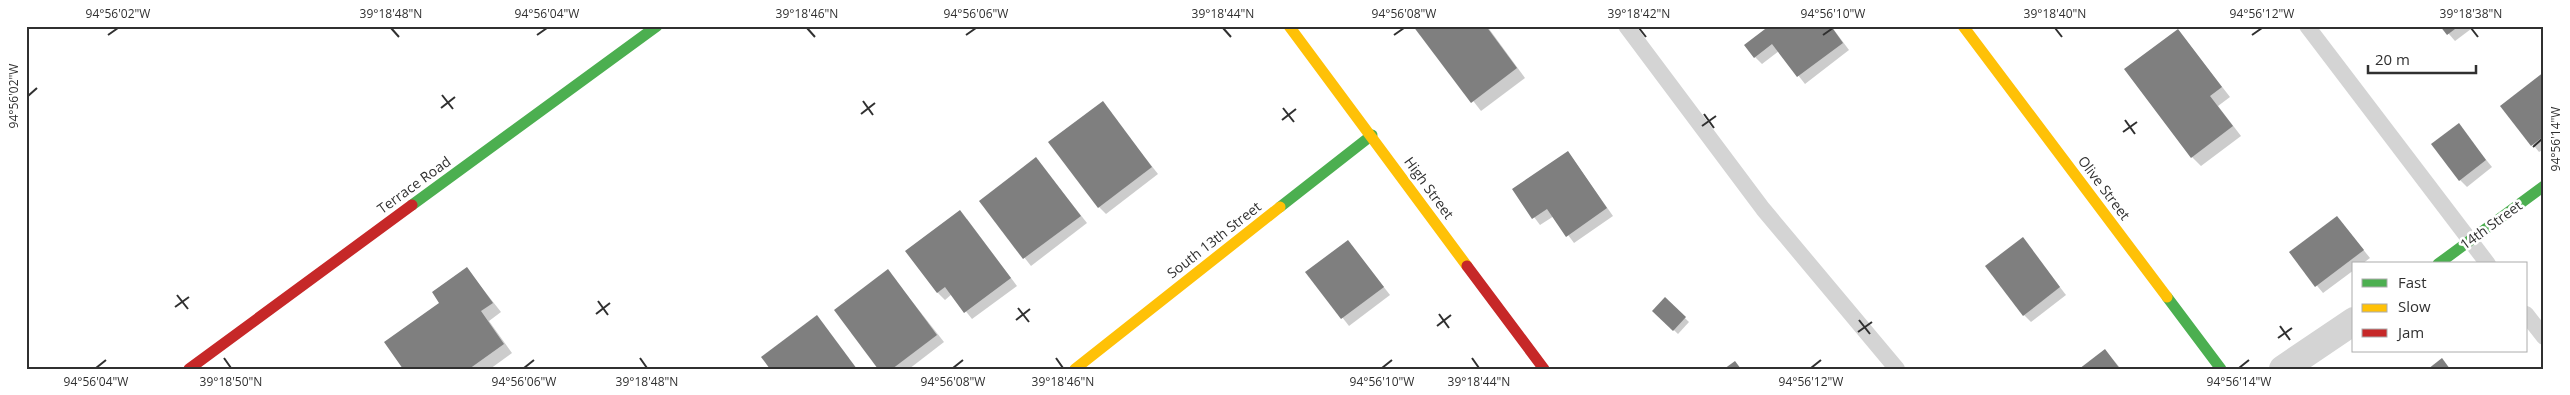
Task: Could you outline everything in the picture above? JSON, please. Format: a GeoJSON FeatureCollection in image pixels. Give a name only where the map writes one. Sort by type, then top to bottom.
{"type":"FeatureCollection","features":[{"type":"Feature","properties":{"kind":"street","name":"Terrace Road"},"geometry":{"type":"LineString","coordinates":[[190,369],[657,26]]}},
{"type":"Feature","properties":{"kind":"street","name":"High Street"},"geometry":{"type":"LineString","coordinates":[[1289,26],[1372,135],[1544,369]]}},
{"type":"Feature","properties":{"kind":"street","name":"Olive Street"},"geometry":{"type":"LineString","coordinates":[[1963,26],[2222,369]]}},
{"type":"Feature","properties":{"kind":"street","name":"South 13th Street"},"geometry":{"type":"LineString","coordinates":[[1075,369],[1372,135]]}},
{"type":"Feature","properties":{"kind":"street","name":"14th Street"},"geometry":{"type":"LineString","coordinates":[[2441,262],[2544,186]]}},
{"type":"Feature","properties":{"kind":"street"},"geometry":{"type":"LineString","coordinates":[[2282,369],[2352,321]]}},
{"type":"Feature","properties":{"kind":"lane"},"geometry":{"type":"LineString","coordinates":[[1626,26],[1764,209],[1897,369]]}},
{"type":"Feature","properties":{"kind":"lane"},"geometry":{"type":"LineString","coordinates":[[2307,26],[2487,262]]}},
{"type":"Feature","properties":{"kind":"lane"},"geometry":{"type":"LineString","coordinates":[[2528,317],[2544,337]]}},
{"type":"Feature","properties":{"kind":"building"},"geometry":{"type":"Polygon","coordinates":[[[1413,26],[1486,26],[1517,68],[1471,103],[1413,26]]]}},
{"type":"Feature","properties":{"kind":"building"},"geometry":{"type":"Polygon","coordinates":[[[1769,26],[1831,26],[1843,43],[1797,77],[1772,44],[1754,58],[1744,45],[1769,26]]]}},
{"type":"Feature","properties":{"kind":"building"},"geometry":{"type":"Polygon","coordinates":[[[2440,26],[2459,26],[2447,35],[2440,26]]]}},
{"type":"Feature","properties":{"kind":"building"},"geometry":{"type":"Polygon","coordinates":[[[2178,29],[2222,87],[2210,96],[2233,126],[2191,158],[2124,69],[2178,29]]]}},
{"type":"Feature","properties":{"kind":"building"},"geometry":{"type":"Polygon","coordinates":[[[2544,72],[2544,136],[2531,146],[2500,106],[2544,72]]]}},
{"type":"Feature","properties":{"kind":"building"},"geometry":{"type":"Polygon","coordinates":[[[1103,101],[1152,167],[1098,208],[1048,142],[1103,101]]]}},
{"type":"Feature","properties":{"kind":"building"},"geometry":{"type":"Polygon","coordinates":[[[2459,123],[2486,160],[2459,181],[2431,144],[2459,123]]]}},
{"type":"Feature","properties":{"kind":"building"},"geometry":{"type":"Polygon","coordinates":[[[1568,151],[1607,208],[1566,237],[1547,209],[1532,219],[1512,189],[1568,151]]]}},
{"type":"Feature","properties":{"kind":"building"},"geometry":{"type":"Polygon","coordinates":[[[1036,157],[1081,216],[1023,259],[979,201],[1036,157]]]}},
{"type":"Feature","properties":{"kind":"building"},"geometry":{"type":"Polygon","coordinates":[[[960,210],[1011,278],[964,313],[945,287],[937,293],[905,251],[960,210]]]}},
{"type":"Feature","properties":{"kind":"building"},"geometry":{"type":"Polygon","coordinates":[[[2337,216],[2364,250],[2315,287],[2289,252],[2337,216]]]}},
{"type":"Feature","properties":{"kind":"building"},"geometry":{"type":"Polygon","coordinates":[[[2023,237],[2060,287],[2023,316],[1985,266],[2023,237]]]}},
{"type":"Feature","properties":{"kind":"building"},"geometry":{"type":"Polygon","coordinates":[[[1348,240],[1384,287],[1341,319],[1305,272],[1348,240]]]}},
{"type":"Feature","properties":{"kind":"building"},"geometry":{"type":"Polygon","coordinates":[[[467,267],[493,303],[481,311],[504,344],[469,369],[403,369],[384,342],[439,303],[432,292],[467,267]]]}},
{"type":"Feature","properties":{"kind":"building"},"geometry":{"type":"Polygon","coordinates":[[[888,269],[937,335],[892,369],[878,369],[834,310],[888,269]]]}},
{"type":"Feature","properties":{"kind":"building"},"geometry":{"type":"Polygon","coordinates":[[[1665,297],[1686,317],[1673,331],[1652,311],[1665,297]]]}},
{"type":"Feature","properties":{"kind":"building"},"geometry":{"type":"Polygon","coordinates":[[[817,315],[857,369],[770,369],[761,357],[817,315]]]}},
{"type":"Feature","properties":{"kind":"building"},"geometry":{"type":"Polygon","coordinates":[[[2105,349],[2120,369],[2079,369],[2105,349]]]}},
{"type":"Feature","properties":{"kind":"building"},"geometry":{"type":"Polygon","coordinates":[[[2442,358],[2450,369],[2428,369],[2442,358]]]}},
{"type":"Feature","properties":{"kind":"building"},"geometry":{"type":"Polygon","coordinates":[[[1735,361],[1741,369],[1724,369],[1735,361]]]}},
{"type":"Feature","properties":{"kind":"traffic: fast"},"geometry":{"type":"LineString","coordinates":[[412,205],[657,26]]}},
{"type":"Feature","properties":{"kind":"traffic: fast"},"geometry":{"type":"LineString","coordinates":[[1280,207],[1372,135]]}},
{"type":"Feature","properties":{"kind":"traffic: fast"},"geometry":{"type":"LineString","coordinates":[[2441,262],[2544,186]]}},
{"type":"Feature","properties":{"kind":"traffic: fast"},"geometry":{"type":"LineString","coordinates":[[2167,297],[2221,369]]}},
{"type":"Feature","properties":{"kind":"traffic: slow"},"geometry":{"type":"LineString","coordinates":[[1289,26],[1467,266]]}},
{"type":"Feature","properties":{"kind":"traffic: slow"},"geometry":{"type":"LineString","coordinates":[[1963,26],[2167,297]]}},
{"type":"Feature","properties":{"kind":"traffic: slow"},"geometry":{"type":"LineString","coordinates":[[1075,369],[1280,207]]}},
{"type":"Feature","properties":{"kind":"traffic: jam"},"geometry":{"type":"LineString","coordinates":[[189,369],[412,205]]}},
{"type":"Feature","properties":{"kind":"traffic: jam"},"geometry":{"type":"LineString","coordinates":[[1467,266],[1544,369]]}}]}
